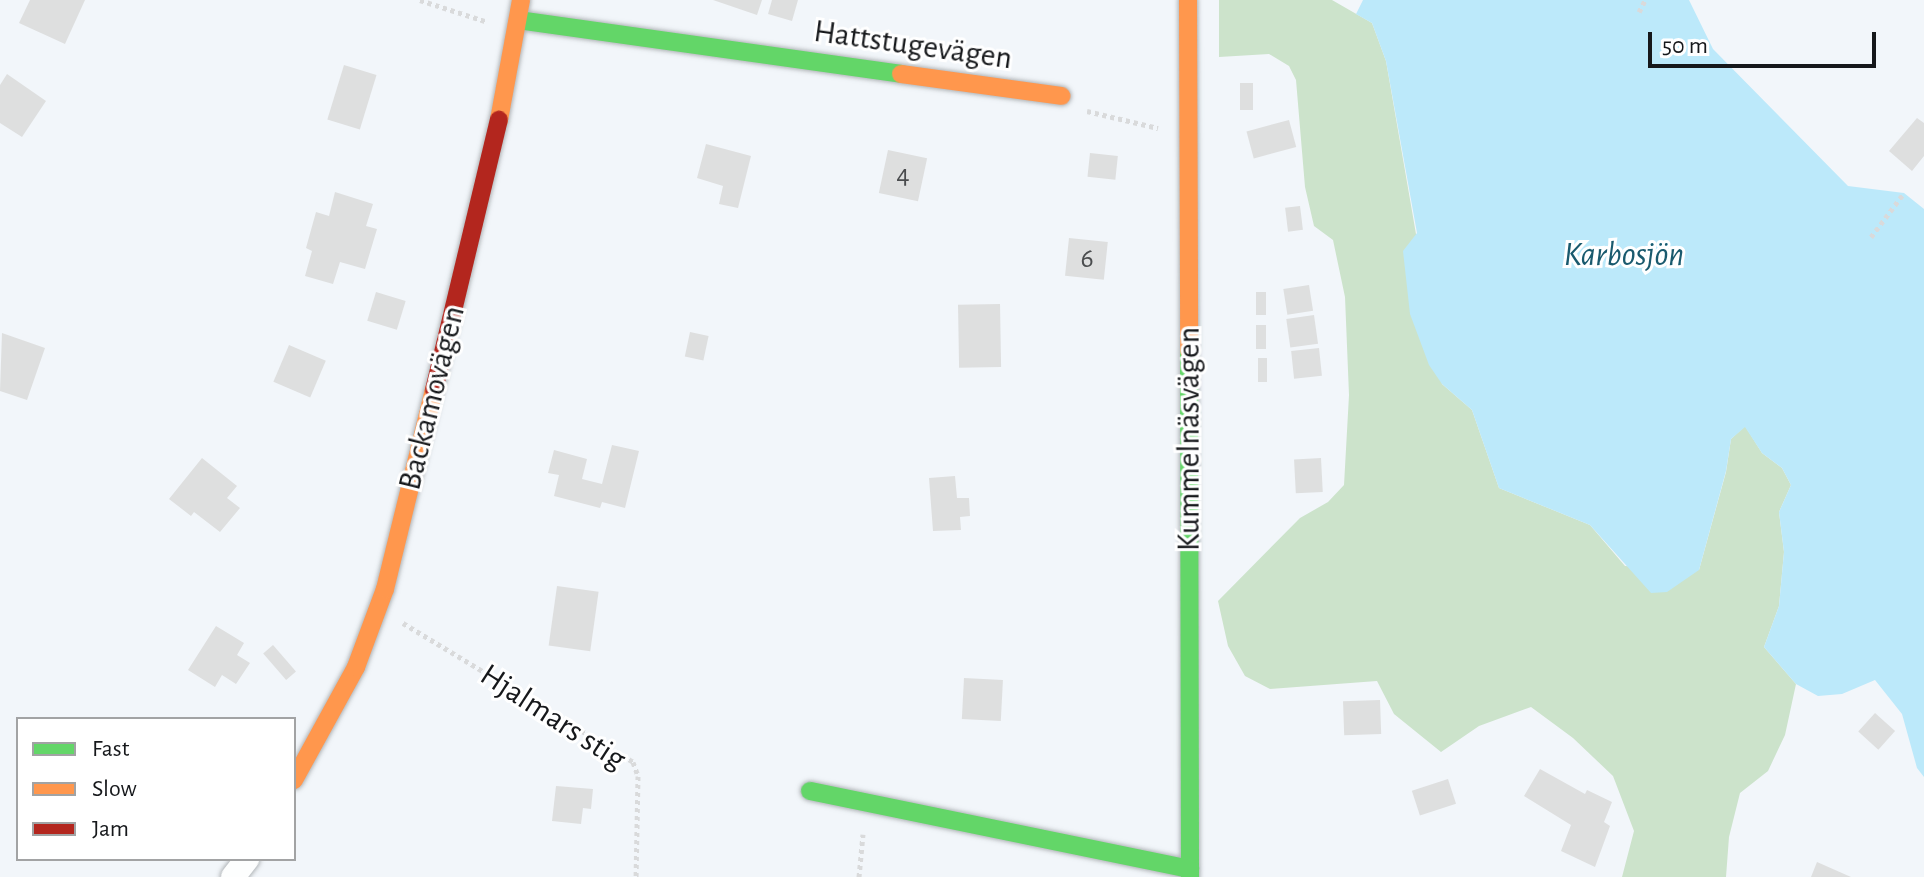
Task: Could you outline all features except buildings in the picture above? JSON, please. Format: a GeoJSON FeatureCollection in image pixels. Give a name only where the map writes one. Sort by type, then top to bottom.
{"type":"FeatureCollection","features":[{"type":"Feature","properties":{"kind":"street","name":"Backamovägen"},"geometry":{"type":"LineString","coordinates":[[296,776],[356,667],[378,608],[499,122],[521,0]]}},
{"type":"Feature","properties":{"kind":"street","name":"Kummelnäsvägen"},"geometry":{"type":"LineString","coordinates":[[1188,0],[1190,873]]}},
{"type":"Feature","properties":{"kind":"street","name":"Hattstugevägen"},"geometry":{"type":"LineString","coordinates":[[517,26],[1062,96]]}},
{"type":"Feature","properties":{"kind":"street"},"geometry":{"type":"LineString","coordinates":[[810,791],[1129,865],[1190,873]]}},
{"type":"Feature","properties":{"kind":"street"},"geometry":{"type":"LineString","coordinates":[[233,877],[245,861]]}},
{"type":"Feature","properties":{"kind":"path"},"geometry":{"type":"LineString","coordinates":[[420,0],[517,26]]}},
{"type":"Feature","properties":{"kind":"path"},"geometry":{"type":"LineString","coordinates":[[1639,12],[1645,0]]}},
{"type":"Feature","properties":{"kind":"path"},"geometry":{"type":"LineString","coordinates":[[1062,96],[1095,115],[1188,136]]}},
{"type":"Feature","properties":{"kind":"path"},"geometry":{"type":"LineString","coordinates":[[1871,237],[1904,193]]}},
{"type":"Feature","properties":{"kind":"path","name":"Hjalmars stig"},"geometry":{"type":"LineString","coordinates":[[378,608],[633,762],[638,776],[636,877]]}},
{"type":"Feature","properties":{"kind":"path"},"geometry":{"type":"LineString","coordinates":[[859,877],[866,803]]}},
{"type":"Feature","properties":{"kind":"green space"},"geometry":{"type":"Polygon","coordinates":[[[1219,0],[1332,0],[1372,23],[1386,61],[1442,384],[1472,410],[1499,488],[1590,525],[1625,566],[1699,570],[1726,472],[1731,439],[1745,426],[1762,453],[1782,468],[1791,485],[1779,512],[1784,552],[1779,606],[1764,647],[1796,684],[1785,735],[1768,771],[1740,793],[1729,837],[1726,877],[1622,877],[1634,831],[1613,776],[1573,738],[1531,707],[1479,726],[1441,752],[1394,714],[1377,681],[1270,689],[1245,676],[1228,646],[1218,601],[1300,518],[1328,502],[1344,485],[1349,395],[1345,297],[1333,240],[1314,226],[1305,187],[1296,80],[1289,66],[1269,54],[1219,57],[1219,0]]]}},
{"type":"Feature","properties":{"kind":"water","name":"Karbosjön"},"geometry":{"type":"Polygon","coordinates":[[[1363,0],[1689,0],[1713,49],[1848,186],[1904,193],[1924,209],[1924,777],[1917,768],[1902,714],[1875,680],[1842,694],[1818,696],[1796,684],[1764,647],[1779,606],[1784,552],[1779,512],[1791,485],[1782,468],[1762,453],[1745,427],[1731,439],[1726,471],[1699,570],[1667,592],[1651,593],[1590,525],[1499,488],[1472,410],[1442,384],[1429,365],[1410,314],[1403,251],[1417,233],[1386,61],[1372,23],[1356,14],[1363,0]]]}},
{"type":"Feature","properties":{"kind":"traffic: fast"},"geometry":{"type":"LineString","coordinates":[[518,20],[901,74]]}},
{"type":"Feature","properties":{"kind":"traffic: fast"},"geometry":{"type":"LineString","coordinates":[[1189,351],[1190,877]]}},
{"type":"Feature","properties":{"kind":"traffic: fast"},"geometry":{"type":"LineString","coordinates":[[810,791],[1190,869]]}},
{"type":"Feature","properties":{"kind":"traffic: slow"},"geometry":{"type":"LineString","coordinates":[[499,120],[521,0]]}},
{"type":"Feature","properties":{"kind":"traffic: slow"},"geometry":{"type":"LineString","coordinates":[[1188,0],[1189,351]]}},
{"type":"Feature","properties":{"kind":"traffic: slow"},"geometry":{"type":"LineString","coordinates":[[901,74],[1062,96]]}},
{"type":"Feature","properties":{"kind":"traffic: slow"},"geometry":{"type":"LineString","coordinates":[[296,776],[356,667],[385,589],[434,390]]}},
{"type":"Feature","properties":{"kind":"traffic: jam"},"geometry":{"type":"LineString","coordinates":[[434,390],[499,120]]}}]}
